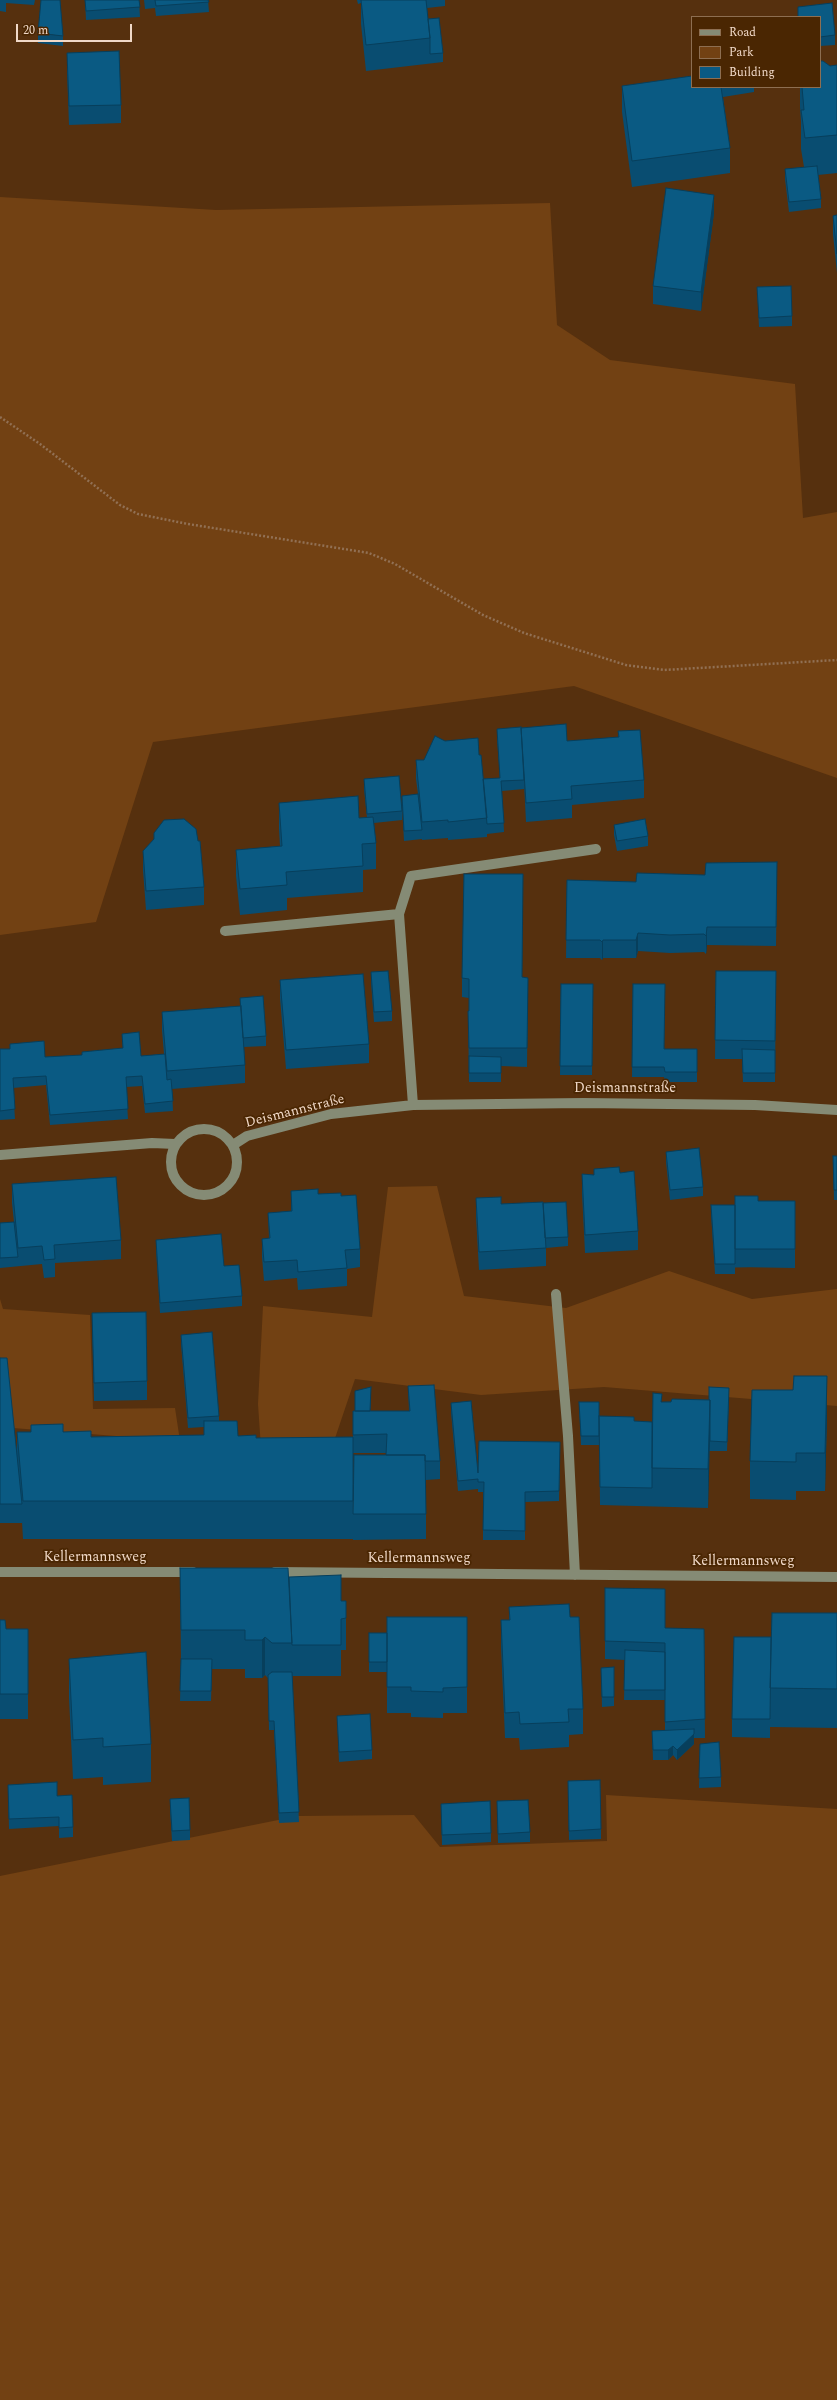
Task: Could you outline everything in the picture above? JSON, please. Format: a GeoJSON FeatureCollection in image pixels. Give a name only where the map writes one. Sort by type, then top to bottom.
{"type":"FeatureCollection","features":[{"type":"Feature","properties":{"kind":"street"},"geometry":{"type":"LineString","coordinates":[[413,1105],[398,914],[411,876],[596,849]]}},
{"type":"Feature","properties":{"kind":"street"},"geometry":{"type":"LineString","coordinates":[[225,931],[398,914]]}},
{"type":"Feature","properties":{"kind":"street","name":"Deismannstraße"},"geometry":{"type":"LineString","coordinates":[[233,1145],[247,1136],[331,1114],[413,1105],[716,1104],[837,1110]]}},
{"type":"Feature","properties":{"kind":"street","name":"Deismannstraße"},"geometry":{"type":"LineString","coordinates":[[204,1128],[221,1132],[233,1145],[237,1162],[232,1179],[220,1191],[203,1196],[186,1190],[174,1178],[170,1161],[175,1144],[188,1132],[204,1128]]}},
{"type":"Feature","properties":{"kind":"street"},"geometry":{"type":"LineString","coordinates":[[0,1155],[152,1143],[175,1144]]}},
{"type":"Feature","properties":{"kind":"street"},"geometry":{"type":"LineString","coordinates":[[556,1294],[568,1436],[575,1575]]}},
{"type":"Feature","properties":{"kind":"street","name":"Kellermannsweg"},"geometry":{"type":"LineString","coordinates":[[0,1572],[206,1572]]}},
{"type":"Feature","properties":{"kind":"street","name":"Kellermannsweg"},"geometry":{"type":"LineString","coordinates":[[266,1572],[837,1577]]}},
{"type":"Feature","properties":{"kind":"path"},"geometry":{"type":"LineString","coordinates":[[0,417],[40,444],[120,505],[138,514],[188,524],[369,553],[395,564],[483,615],[524,633],[626,665],[664,670],[837,660]]}},
{"type":"Feature","properties":{"kind":"green space"},"geometry":{"type":"Polygon","coordinates":[[[0,197],[216,210],[550,203],[557,325],[610,360],[795,384],[803,518],[837,512],[837,778],[574,686],[153,742],[96,922],[0,935],[0,197]]]}},
{"type":"Feature","properties":{"kind":"green space"},"geometry":{"type":"Polygon","coordinates":[[[437,1186],[464,1296],[566,1308],[669,1271],[752,1299],[837,1289],[837,1406],[604,1387],[481,1395],[355,1379],[328,1459],[261,1448],[258,1404],[263,1306],[372,1317],[388,1187],[437,1186]]]}},
{"type":"Feature","properties":{"kind":"green space"},"geometry":{"type":"Polygon","coordinates":[[[0,1299],[3,1309],[90,1315],[93,1409],[175,1408],[180,1441],[0,1427],[0,1299]]]}},
{"type":"Feature","properties":{"kind":"green space"},"geometry":{"type":"Polygon","coordinates":[[[606,1795],[837,1809],[837,2400],[0,2400],[0,1876],[298,1816],[414,1815],[440,1847],[607,1841],[606,1795]]]}},
{"type":"Feature","properties":{"kind":"building"},"geometry":{"type":"Polygon","coordinates":[[[41,0],[60,0],[63,36],[38,33],[41,0]]]}},
{"type":"Feature","properties":{"kind":"building"},"geometry":{"type":"Polygon","coordinates":[[[85,0],[139,0],[140,7],[86,11],[85,0]]]}},
{"type":"Feature","properties":{"kind":"building"},"geometry":{"type":"Polygon","coordinates":[[[155,0],[208,0],[209,2],[156,6],[155,0]]]}},
{"type":"Feature","properties":{"kind":"building"},"geometry":{"type":"Polygon","coordinates":[[[361,0],[426,0],[430,38],[366,45],[361,0]]]}},
{"type":"Feature","properties":{"kind":"building"},"geometry":{"type":"Polygon","coordinates":[[[832,3],[835,35],[821,37],[821,16],[798,16],[798,7],[832,3]]]}},
{"type":"Feature","properties":{"kind":"building"},"geometry":{"type":"Polygon","coordinates":[[[439,18],[443,53],[430,54],[428,19],[439,18]]]}},
{"type":"Feature","properties":{"kind":"building"},"geometry":{"type":"Polygon","coordinates":[[[119,51],[121,105],[69,106],[67,53],[119,51]]]}},
{"type":"Feature","properties":{"kind":"building"},"geometry":{"type":"Polygon","coordinates":[[[821,61],[830,66],[837,65],[837,135],[805,138],[801,110],[804,110],[802,88],[821,88],[821,61]]]}},
{"type":"Feature","properties":{"kind":"building"},"geometry":{"type":"Polygon","coordinates":[[[691,76],[691,88],[721,88],[730,148],[632,161],[622,86],[691,76]]]}},
{"type":"Feature","properties":{"kind":"building"},"geometry":{"type":"Polygon","coordinates":[[[817,166],[821,199],[789,202],[785,169],[817,166]]]}},
{"type":"Feature","properties":{"kind":"building"},"geometry":{"type":"Polygon","coordinates":[[[666,188],[714,195],[701,292],[653,286],[666,188]]]}},
{"type":"Feature","properties":{"kind":"building"},"geometry":{"type":"Polygon","coordinates":[[[837,215],[837,254],[833,216],[837,215]]]}},
{"type":"Feature","properties":{"kind":"building"},"geometry":{"type":"Polygon","coordinates":[[[791,286],[792,316],[759,318],[757,287],[791,286]]]}},
{"type":"Feature","properties":{"kind":"building"},"geometry":{"type":"Polygon","coordinates":[[[566,724],[567,741],[619,737],[618,731],[640,730],[644,780],[571,786],[572,799],[526,803],[521,728],[566,724]]]}},
{"type":"Feature","properties":{"kind":"building"},"geometry":{"type":"Polygon","coordinates":[[[521,727],[524,780],[501,781],[504,823],[487,824],[483,779],[500,778],[497,729],[521,727]]]}},
{"type":"Feature","properties":{"kind":"building"},"geometry":{"type":"Polygon","coordinates":[[[435,736],[445,741],[478,738],[487,818],[448,822],[448,820],[422,822],[416,760],[424,760],[435,736]]]}},
{"type":"Feature","properties":{"kind":"building"},"geometry":{"type":"Polygon","coordinates":[[[399,776],[402,811],[367,814],[364,779],[399,776]]]}},
{"type":"Feature","properties":{"kind":"building"},"geometry":{"type":"Polygon","coordinates":[[[418,794],[422,830],[404,831],[402,796],[418,794]]]}},
{"type":"Feature","properties":{"kind":"building"},"geometry":{"type":"Polygon","coordinates":[[[358,796],[359,818],[373,817],[376,843],[362,844],[363,866],[286,872],[287,885],[240,889],[236,850],[282,846],[279,803],[358,796]]]}},
{"type":"Feature","properties":{"kind":"building"},"geometry":{"type":"Polygon","coordinates":[[[184,819],[196,829],[198,841],[200,841],[204,887],[146,891],[143,851],[154,839],[154,833],[164,820],[184,819]]]}},
{"type":"Feature","properties":{"kind":"building"},"geometry":{"type":"Polygon","coordinates":[[[645,819],[648,836],[617,841],[614,825],[645,819]]]}},
{"type":"Feature","properties":{"kind":"building"},"geometry":{"type":"Polygon","coordinates":[[[777,862],[776,927],[707,927],[706,936],[704,934],[670,935],[638,933],[636,940],[603,940],[602,942],[600,940],[566,940],[567,880],[636,882],[637,873],[705,875],[706,863],[777,862]]]}},
{"type":"Feature","properties":{"kind":"building"},"geometry":{"type":"Polygon","coordinates":[[[464,874],[523,874],[522,977],[528,978],[527,1048],[469,1048],[469,979],[462,978],[464,874]]]}},
{"type":"Feature","properties":{"kind":"building"},"geometry":{"type":"Polygon","coordinates":[[[388,971],[392,1011],[374,1012],[371,972],[388,971]]]}},
{"type":"Feature","properties":{"kind":"building"},"geometry":{"type":"Polygon","coordinates":[[[716,971],[776,971],[775,1041],[715,1040],[716,971]]]}},
{"type":"Feature","properties":{"kind":"building"},"geometry":{"type":"Polygon","coordinates":[[[363,974],[369,1044],[286,1050],[280,980],[363,974]]]}},
{"type":"Feature","properties":{"kind":"building"},"geometry":{"type":"Polygon","coordinates":[[[561,984],[593,984],[592,1066],[560,1066],[561,984]]]}},
{"type":"Feature","properties":{"kind":"building"},"geometry":{"type":"Polygon","coordinates":[[[633,984],[665,984],[664,1049],[697,1049],[697,1072],[665,1072],[664,1067],[632,1067],[633,984]]]}},
{"type":"Feature","properties":{"kind":"building"},"geometry":{"type":"Polygon","coordinates":[[[263,996],[266,1036],[243,1038],[240,998],[263,996]]]}},
{"type":"Feature","properties":{"kind":"building"},"geometry":{"type":"Polygon","coordinates":[[[241,1006],[245,1065],[167,1071],[162,1012],[241,1006]]]}},
{"type":"Feature","properties":{"kind":"building"},"geometry":{"type":"Polygon","coordinates":[[[139,1032],[141,1056],[165,1054],[167,1080],[171,1079],[173,1101],[145,1104],[142,1076],[126,1077],[128,1109],[50,1115],[46,1076],[13,1078],[15,1109],[0,1111],[0,1049],[10,1049],[10,1044],[44,1041],[45,1057],[82,1055],[82,1052],[123,1048],[122,1034],[139,1032]]]}},
{"type":"Feature","properties":{"kind":"building"},"geometry":{"type":"Polygon","coordinates":[[[742,1049],[775,1050],[775,1073],[743,1073],[742,1049]]]}},
{"type":"Feature","properties":{"kind":"building"},"geometry":{"type":"Polygon","coordinates":[[[469,1056],[501,1057],[501,1073],[469,1073],[469,1056]]]}},
{"type":"Feature","properties":{"kind":"building"},"geometry":{"type":"Polygon","coordinates":[[[699,1148],[703,1187],[670,1190],[666,1152],[699,1148]]]}},
{"type":"Feature","properties":{"kind":"building"},"geometry":{"type":"Polygon","coordinates":[[[833,1156],[837,1156],[837,1190],[834,1190],[833,1156]]]}},
{"type":"Feature","properties":{"kind":"building"},"geometry":{"type":"Polygon","coordinates":[[[619,1167],[620,1173],[634,1171],[638,1231],[585,1235],[582,1174],[594,1175],[594,1169],[619,1167]]]}},
{"type":"Feature","properties":{"kind":"building"},"geometry":{"type":"Polygon","coordinates":[[[116,1177],[121,1240],[54,1245],[55,1259],[44,1260],[42,1246],[18,1248],[12,1184],[116,1177]]]}},
{"type":"Feature","properties":{"kind":"building"},"geometry":{"type":"Polygon","coordinates":[[[318,1189],[318,1194],[341,1193],[341,1196],[356,1195],[360,1249],[345,1250],[347,1268],[298,1272],[297,1260],[264,1262],[262,1239],[270,1238],[268,1213],[292,1211],[291,1191],[318,1189]]]}},
{"type":"Feature","properties":{"kind":"building"},"geometry":{"type":"Polygon","coordinates":[[[735,1196],[758,1196],[758,1201],[795,1201],[795,1249],[735,1249],[735,1196]]]}},
{"type":"Feature","properties":{"kind":"building"},"geometry":{"type":"Polygon","coordinates":[[[501,1197],[501,1204],[543,1202],[546,1248],[479,1252],[476,1198],[501,1197]]]}},
{"type":"Feature","properties":{"kind":"building"},"geometry":{"type":"Polygon","coordinates":[[[566,1202],[568,1237],[545,1238],[543,1203],[566,1202]]]}},
{"type":"Feature","properties":{"kind":"building"},"geometry":{"type":"Polygon","coordinates":[[[711,1205],[735,1205],[735,1264],[715,1264],[711,1205]]]}},
{"type":"Feature","properties":{"kind":"building"},"geometry":{"type":"Polygon","coordinates":[[[14,1222],[18,1257],[0,1258],[0,1223],[14,1222]]]}},
{"type":"Feature","properties":{"kind":"building"},"geometry":{"type":"Polygon","coordinates":[[[221,1234],[224,1266],[239,1265],[242,1296],[160,1303],[156,1240],[221,1234]]]}},
{"type":"Feature","properties":{"kind":"building"},"geometry":{"type":"Polygon","coordinates":[[[146,1312],[147,1381],[94,1383],[92,1313],[146,1312]]]}},
{"type":"Feature","properties":{"kind":"building"},"geometry":{"type":"Polygon","coordinates":[[[212,1332],[219,1416],[188,1418],[181,1335],[212,1332]]]}},
{"type":"Feature","properties":{"kind":"building"},"geometry":{"type":"Polygon","coordinates":[[[0,1358],[7,1358],[22,1504],[0,1504],[0,1358]]]}},
{"type":"Feature","properties":{"kind":"building"},"geometry":{"type":"Polygon","coordinates":[[[794,1376],[827,1376],[825,1453],[796,1453],[796,1462],[750,1461],[752,1390],[793,1390],[794,1376]]]}},
{"type":"Feature","properties":{"kind":"building"},"geometry":{"type":"Polygon","coordinates":[[[434,1385],[440,1461],[425,1461],[425,1455],[386,1455],[387,1434],[353,1435],[353,1411],[410,1411],[408,1386],[434,1385]]]}},
{"type":"Feature","properties":{"kind":"building"},"geometry":{"type":"Polygon","coordinates":[[[371,1387],[370,1411],[355,1411],[355,1391],[371,1387]]]}},
{"type":"Feature","properties":{"kind":"building"},"geometry":{"type":"Polygon","coordinates":[[[709,1387],[729,1388],[727,1442],[710,1441],[709,1387]]]}},
{"type":"Feature","properties":{"kind":"building"},"geometry":{"type":"Polygon","coordinates":[[[653,1393],[662,1394],[661,1402],[671,1402],[672,1399],[710,1400],[708,1469],[652,1468],[653,1393]]]}},
{"type":"Feature","properties":{"kind":"building"},"geometry":{"type":"Polygon","coordinates":[[[471,1401],[478,1473],[479,1441],[560,1442],[559,1491],[525,1492],[525,1531],[483,1530],[484,1482],[478,1482],[478,1479],[458,1481],[451,1403],[471,1401]]]}},
{"type":"Feature","properties":{"kind":"building"},"geometry":{"type":"Polygon","coordinates":[[[579,1402],[599,1402],[599,1436],[581,1436],[579,1402]]]}},
{"type":"Feature","properties":{"kind":"building"},"geometry":{"type":"Polygon","coordinates":[[[599,1416],[634,1417],[634,1421],[652,1422],[652,1488],[600,1487],[599,1416]]]}},
{"type":"Feature","properties":{"kind":"building"},"geometry":{"type":"Polygon","coordinates":[[[204,1421],[237,1421],[238,1436],[256,1435],[256,1438],[353,1437],[353,1501],[23,1501],[17,1432],[31,1432],[31,1425],[63,1424],[63,1432],[91,1431],[91,1437],[204,1435],[204,1421]]]}},
{"type":"Feature","properties":{"kind":"building"},"geometry":{"type":"Polygon","coordinates":[[[354,1455],[425,1455],[426,1514],[353,1514],[354,1455]]]}},
{"type":"Feature","properties":{"kind":"building"},"geometry":{"type":"Polygon","coordinates":[[[180,1568],[288,1568],[292,1643],[272,1643],[265,1637],[262,1640],[245,1640],[245,1630],[181,1630],[180,1568]]]}},
{"type":"Feature","properties":{"kind":"building"},"geometry":{"type":"Polygon","coordinates":[[[341,1575],[341,1601],[346,1601],[346,1618],[341,1619],[341,1645],[292,1645],[289,1577],[341,1575]]]}},
{"type":"Feature","properties":{"kind":"building"},"geometry":{"type":"Polygon","coordinates":[[[605,1588],[665,1589],[665,1628],[704,1629],[705,1719],[665,1722],[665,1643],[605,1641],[605,1588]]]}},
{"type":"Feature","properties":{"kind":"building"},"geometry":{"type":"Polygon","coordinates":[[[569,1604],[570,1617],[579,1617],[583,1709],[568,1709],[569,1722],[520,1724],[519,1712],[505,1713],[501,1620],[510,1620],[509,1607],[569,1604]]]}},
{"type":"Feature","properties":{"kind":"building"},"geometry":{"type":"Polygon","coordinates":[[[772,1613],[837,1613],[837,1689],[770,1688],[772,1613]]]}},
{"type":"Feature","properties":{"kind":"building"},"geometry":{"type":"Polygon","coordinates":[[[387,1617],[467,1617],[467,1687],[443,1688],[443,1692],[411,1691],[411,1687],[387,1687],[387,1617]]]}},
{"type":"Feature","properties":{"kind":"building"},"geometry":{"type":"Polygon","coordinates":[[[0,1620],[5,1620],[6,1629],[28,1629],[28,1694],[0,1694],[0,1620]]]}},
{"type":"Feature","properties":{"kind":"building"},"geometry":{"type":"Polygon","coordinates":[[[369,1633],[387,1633],[387,1662],[369,1662],[369,1633]]]}},
{"type":"Feature","properties":{"kind":"building"},"geometry":{"type":"Polygon","coordinates":[[[734,1637],[771,1637],[770,1719],[732,1719],[734,1637]]]}},
{"type":"Feature","properties":{"kind":"building"},"geometry":{"type":"Polygon","coordinates":[[[625,1650],[665,1652],[665,1690],[624,1690],[625,1650]]]}},
{"type":"Feature","properties":{"kind":"building"},"geometry":{"type":"Polygon","coordinates":[[[146,1652],[151,1744],[103,1747],[103,1738],[73,1740],[69,1659],[146,1652]]]}},
{"type":"Feature","properties":{"kind":"building"},"geometry":{"type":"Polygon","coordinates":[[[181,1659],[212,1659],[211,1691],[180,1691],[181,1659]]]}},
{"type":"Feature","properties":{"kind":"building"},"geometry":{"type":"Polygon","coordinates":[[[614,1667],[614,1697],[602,1697],[601,1668],[614,1667]]]}},
{"type":"Feature","properties":{"kind":"building"},"geometry":{"type":"Polygon","coordinates":[[[272,1672],[292,1672],[299,1812],[279,1813],[274,1721],[269,1721],[268,1675],[272,1672]]]}},
{"type":"Feature","properties":{"kind":"building"},"geometry":{"type":"Polygon","coordinates":[[[370,1714],[372,1750],[339,1752],[337,1716],[370,1714]]]}},
{"type":"Feature","properties":{"kind":"building"},"geometry":{"type":"Polygon","coordinates":[[[694,1729],[694,1734],[677,1750],[673,1746],[668,1750],[653,1750],[652,1731],[694,1729]]]}},
{"type":"Feature","properties":{"kind":"building"},"geometry":{"type":"Polygon","coordinates":[[[719,1742],[721,1777],[699,1778],[700,1744],[719,1742]]]}},
{"type":"Feature","properties":{"kind":"building"},"geometry":{"type":"Polygon","coordinates":[[[600,1780],[601,1829],[569,1831],[568,1781],[600,1780]]]}},
{"type":"Feature","properties":{"kind":"building"},"geometry":{"type":"Polygon","coordinates":[[[57,1782],[57,1796],[72,1795],[73,1827],[59,1828],[59,1817],[9,1819],[8,1785],[57,1782]]]}},
{"type":"Feature","properties":{"kind":"building"},"geometry":{"type":"Polygon","coordinates":[[[189,1798],[190,1830],[172,1831],[170,1799],[189,1798]]]}},
{"type":"Feature","properties":{"kind":"building"},"geometry":{"type":"Polygon","coordinates":[[[528,1800],[530,1832],[498,1834],[497,1801],[528,1800]]]}},
{"type":"Feature","properties":{"kind":"building"},"geometry":{"type":"Polygon","coordinates":[[[490,1801],[491,1833],[442,1835],[441,1804],[490,1801]]]}}]}
